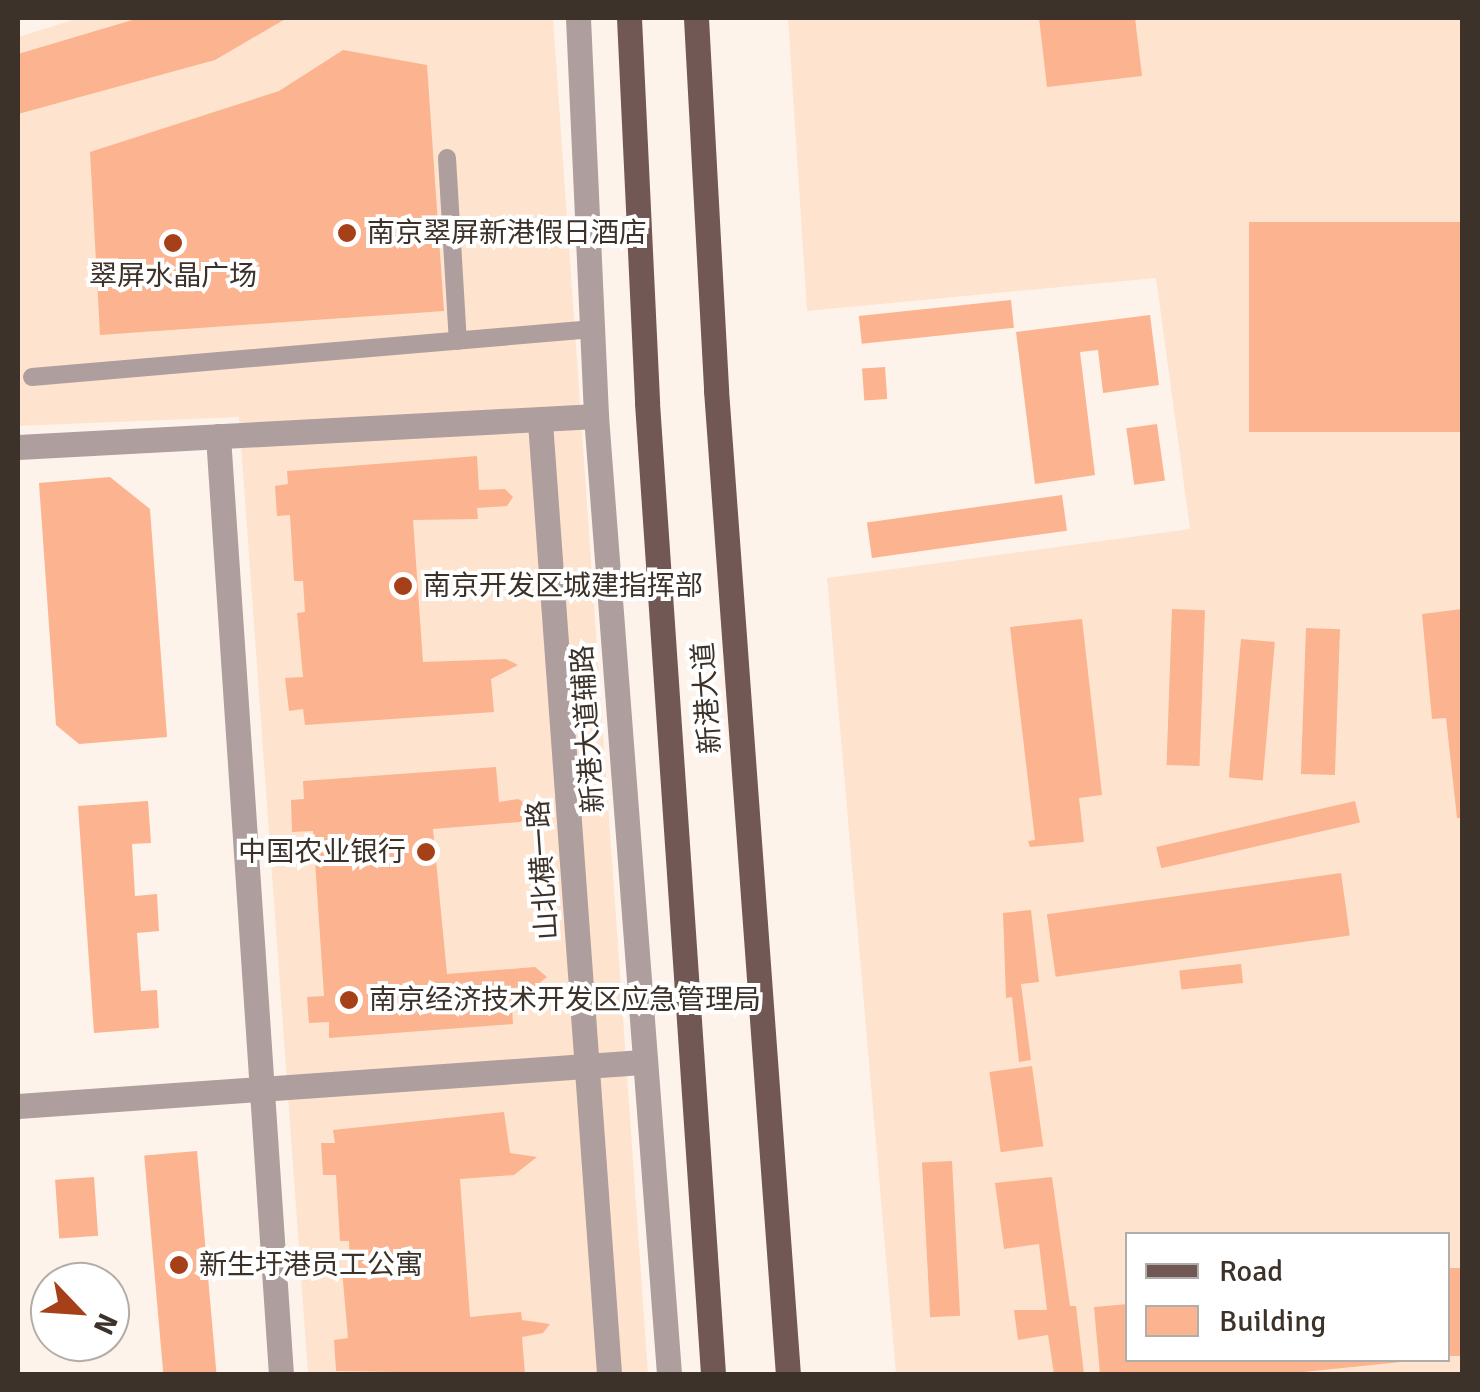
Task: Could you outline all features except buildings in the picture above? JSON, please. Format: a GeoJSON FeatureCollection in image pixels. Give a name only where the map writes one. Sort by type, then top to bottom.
{"type":"FeatureCollection","features":[{"type":"Feature","properties":{"kind":"main road","name":"新港大道"},"geometry":{"type":"LineString","coordinates":[[628,18],[647,403],[712,1374]]}},
{"type":"Feature","properties":{"kind":"main road","name":"新港大道"},"geometry":{"type":"LineString","coordinates":[[696,18],[716,390],[788,1374]]}},
{"type":"Feature","properties":{"kind":"street","name":"新港大道辅路"},"geometry":{"type":"LineString","coordinates":[[578,18],[596,416],[642,1062],[670,1374]]}},
{"type":"Feature","properties":{"kind":"street"},"geometry":{"type":"LineString","coordinates":[[18,447],[596,416]]}},
{"type":"Feature","properties":{"kind":"street","name":"山北横一路"},"geometry":{"type":"LineString","coordinates":[[540,422],[610,1374]]}},
{"type":"Feature","properties":{"kind":"street"},"geometry":{"type":"LineString","coordinates":[[218,436],[281,1374]]}},
{"type":"Feature","properties":{"kind":"street"},"geometry":{"type":"LineString","coordinates":[[18,1106],[262,1093],[642,1062]]}},
{"type":"Feature","properties":{"kind":"lane"},"geometry":{"type":"LineString","coordinates":[[447,158],[458,341]]}},
{"type":"Feature","properties":{"kind":"lane"},"geometry":{"type":"LineString","coordinates":[[32,377],[593,329]]}},
{"type":"Feature","properties":{"kind":"shaded area"},"geometry":{"type":"Polygon","coordinates":[[[79,18],[553,18],[648,1374],[308,1374],[239,417],[18,426],[18,37],[79,18]]]}},
{"type":"Feature","properties":{"kind":"shaded area"},"geometry":{"type":"Polygon","coordinates":[[[788,18],[1462,18],[1462,1374],[896,1374],[827,578],[1190,529],[1156,278],[807,311],[788,18]]]}},
{"type":"Feature","properties":{"kind":"place","name":"南京翠屏新港假日酒店"},"geometry":{"type":"Point","coordinates":[347,233]}},
{"type":"Feature","properties":{"kind":"place","name":"翠屏水晶广场"},"geometry":{"type":"Point","coordinates":[173,243]}},
{"type":"Feature","properties":{"kind":"place","name":"南京开发区城建指挥部"},"geometry":{"type":"Point","coordinates":[403,586]}},
{"type":"Feature","properties":{"kind":"place","name":"中国农业银行"},"geometry":{"type":"Point","coordinates":[426,852]}},
{"type":"Feature","properties":{"kind":"place","name":"南京经济技术开发区应急管理局"},"geometry":{"type":"Point","coordinates":[349,1000]}},
{"type":"Feature","properties":{"kind":"place","name":"新生圩港员工公寓"},"geometry":{"type":"Point","coordinates":[179,1265]}}]}
